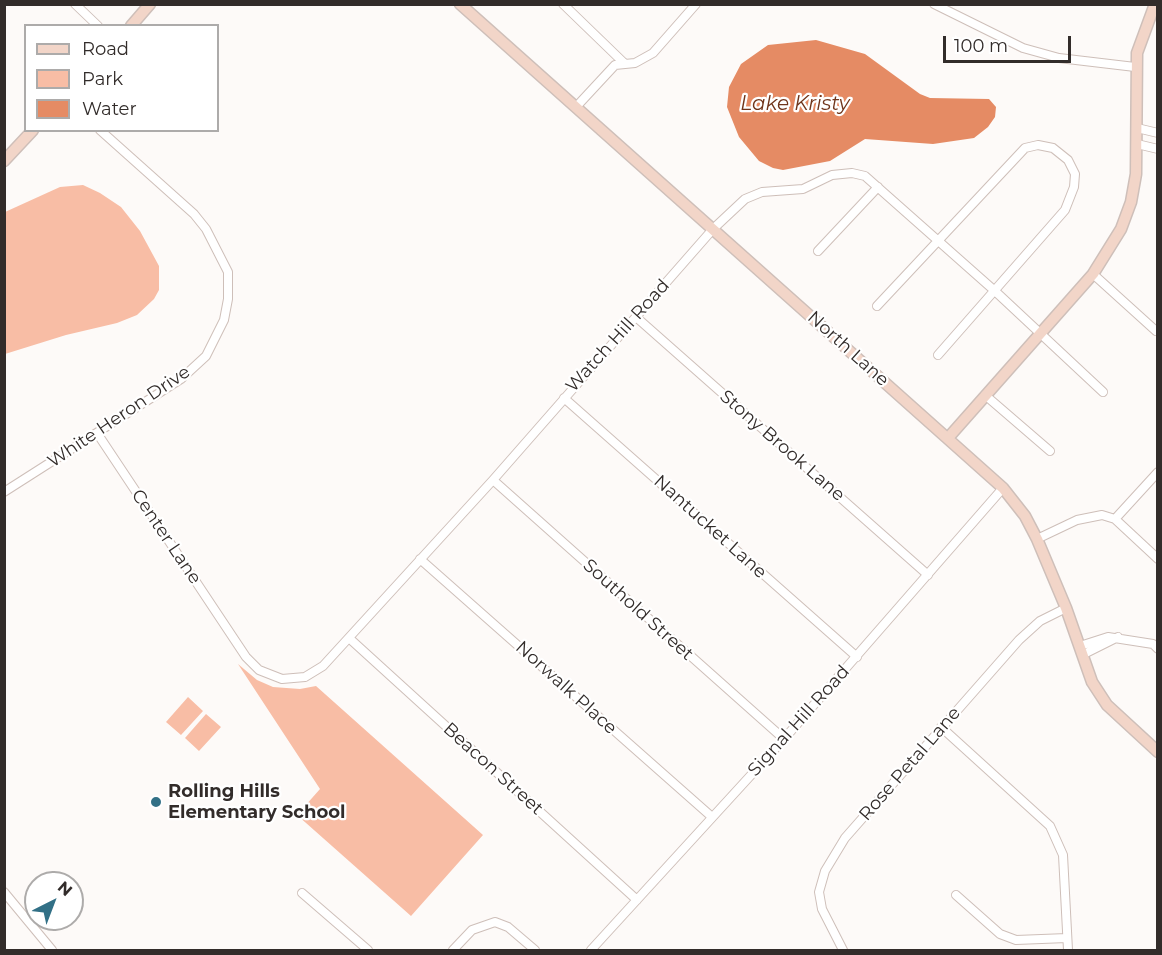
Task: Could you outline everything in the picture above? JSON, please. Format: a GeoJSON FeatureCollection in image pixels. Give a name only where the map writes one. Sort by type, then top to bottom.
{"type":"FeatureCollection","features":[{"type":"Feature","properties":{"kind":"street"},"geometry":{"type":"LineString","coordinates":[[75,4],[96,24]]}},
{"type":"Feature","properties":{"kind":"street"},"geometry":{"type":"LineString","coordinates":[[133,24],[150,4]]}},
{"type":"Feature","properties":{"kind":"street","name":"North Lane"},"geometry":{"type":"LineString","coordinates":[[460,4],[1003,488],[1024,516],[1037,539],[1066,608],[1092,682],[1107,705],[1158,752]]}},
{"type":"Feature","properties":{"kind":"street"},"geometry":{"type":"LineString","coordinates":[[563,4],[624,63]]}},
{"type":"Feature","properties":{"kind":"street"},"geometry":{"type":"LineString","coordinates":[[576,107],[615,64],[635,63],[653,53],[696,4]]}},
{"type":"Feature","properties":{"kind":"street"},"geometry":{"type":"LineString","coordinates":[[934,4],[1023,48],[1059,58],[1135,67]]}},
{"type":"Feature","properties":{"kind":"street"},"geometry":{"type":"LineString","coordinates":[[948,438],[1093,274],[1117,236],[1131,202],[1137,144],[1135,67],[1152,5]]}},
{"type":"Feature","properties":{"kind":"street"},"geometry":{"type":"LineString","coordinates":[[1137,128],[1158,133]]}},
{"type":"Feature","properties":{"kind":"street"},"geometry":{"type":"LineString","coordinates":[[4,161],[31,132]]}},
{"type":"Feature","properties":{"kind":"street","name":"White Heron Drive"},"geometry":{"type":"LineString","coordinates":[[4,492],[182,379],[206,356],[221,330],[228,299],[228,273],[206,229],[194,214],[102,132]]}},
{"type":"Feature","properties":{"kind":"street"},"geometry":{"type":"LineString","coordinates":[[1137,144],[1158,149]]}},
{"type":"Feature","properties":{"kind":"street"},"geometry":{"type":"LineString","coordinates":[[877,306],[1025,148],[1038,145],[1053,148],[1068,160],[1075,174],[1074,187],[1065,210],[996,292],[938,355]]}},
{"type":"Feature","properties":{"kind":"street","name":"Watch Hill Road"},"geometry":{"type":"LineString","coordinates":[[235,641],[259,670],[282,679],[305,677],[323,666],[493,480],[713,229],[745,199],[762,192],[803,189],[814,186],[832,175],[852,173],[865,176],[940,241],[1103,392]]}},
{"type":"Feature","properties":{"kind":"street"},"geometry":{"type":"LineString","coordinates":[[818,251],[878,187]]}},
{"type":"Feature","properties":{"kind":"street"},"geometry":{"type":"LineString","coordinates":[[1093,274],[1156,332]]}},
{"type":"Feature","properties":{"kind":"street","name":"Stony Brook Lane"},"geometry":{"type":"LineString","coordinates":[[636,317],[928,575]]}},
{"type":"Feature","properties":{"kind":"street"},"geometry":{"type":"LineString","coordinates":[[985,395],[1050,452]]}},
{"type":"Feature","properties":{"kind":"street","name":"Nantucket Lane"},"geometry":{"type":"LineString","coordinates":[[564,398],[857,657]]}},
{"type":"Feature","properties":{"kind":"street","name":"Center Lane"},"geometry":{"type":"LineString","coordinates":[[97,433],[235,641]]}},
{"type":"Feature","properties":{"kind":"street"},"geometry":{"type":"LineString","coordinates":[[1115,519],[1158,472]]}},
{"type":"Feature","properties":{"kind":"street","name":"Southold Street"},"geometry":{"type":"LineString","coordinates":[[493,480],[784,739]]}},
{"type":"Feature","properties":{"kind":"street","name":"Signal Hill Road"},"geometry":{"type":"LineString","coordinates":[[591,951],[857,657],[1003,488]]}},
{"type":"Feature","properties":{"kind":"street"},"geometry":{"type":"LineString","coordinates":[[1037,539],[1090,516],[1102,515],[1115,519],[1158,560]]}},
{"type":"Feature","properties":{"kind":"street","name":"Norwalk Place"},"geometry":{"type":"LineString","coordinates":[[420,559],[712,817]]}},
{"type":"Feature","properties":{"kind":"street","name":"Rose Petal Lane"},"geometry":{"type":"LineString","coordinates":[[843,951],[822,909],[819,892],[825,871],[845,838],[1019,640],[1040,621],[1066,608]]}},
{"type":"Feature","properties":{"kind":"street"},"geometry":{"type":"LineString","coordinates":[[1081,650],[1118,637],[1153,644],[1158,649]]}},
{"type":"Feature","properties":{"kind":"street","name":"Beacon Street"},"geometry":{"type":"LineString","coordinates":[[350,638],[637,900]]}},
{"type":"Feature","properties":{"kind":"street"},"geometry":{"type":"LineString","coordinates":[[941,728],[1050,826],[1063,855],[1068,951]]}},
{"type":"Feature","properties":{"kind":"street"},"geometry":{"type":"LineString","coordinates":[[4,892],[52,951]]}},
{"type":"Feature","properties":{"kind":"street"},"geometry":{"type":"LineString","coordinates":[[302,893],[369,951]]}},
{"type":"Feature","properties":{"kind":"street"},"geometry":{"type":"LineString","coordinates":[[956,895],[999,934],[1016,940],[1067,938]]}},
{"type":"Feature","properties":{"kind":"street"},"geometry":{"type":"LineString","coordinates":[[453,951],[472,930],[495,922],[508,927],[535,951]]}},
{"type":"Feature","properties":{"kind":"green space"},"geometry":{"type":"Polygon","coordinates":[[[83,185],[121,207],[140,231],[159,266],[159,290],[154,299],[137,315],[117,323],[66,335],[5,354],[5,212],[60,187],[83,185]]]}},
{"type":"Feature","properties":{"kind":"green space"},"geometry":{"type":"Polygon","coordinates":[[[238,664],[257,680],[273,687],[300,689],[316,686],[483,835],[411,916],[297,815],[320,789],[238,664]]]}},
{"type":"Feature","properties":{"kind":"green space"},"geometry":{"type":"Polygon","coordinates":[[[188,697],[203,711],[181,735],[166,722],[188,697]]]}},
{"type":"Feature","properties":{"kind":"green space"},"geometry":{"type":"Polygon","coordinates":[[[206,714],[221,727],[199,751],[185,738],[206,714]]]}},
{"type":"Feature","properties":{"kind":"water","name":"Lake Kristy"},"geometry":{"type":"Polygon","coordinates":[[[816,40],[865,54],[920,94],[930,98],[989,99],[996,107],[995,117],[988,127],[974,138],[933,144],[865,139],[830,161],[783,170],[773,168],[759,161],[739,137],[727,107],[729,87],[741,64],[768,45],[816,40]]]}},
{"type":"Feature","properties":{"kind":"place","name":"Rolling Hills Elementary School"},"geometry":{"type":"Point","coordinates":[156,802]}}]}
